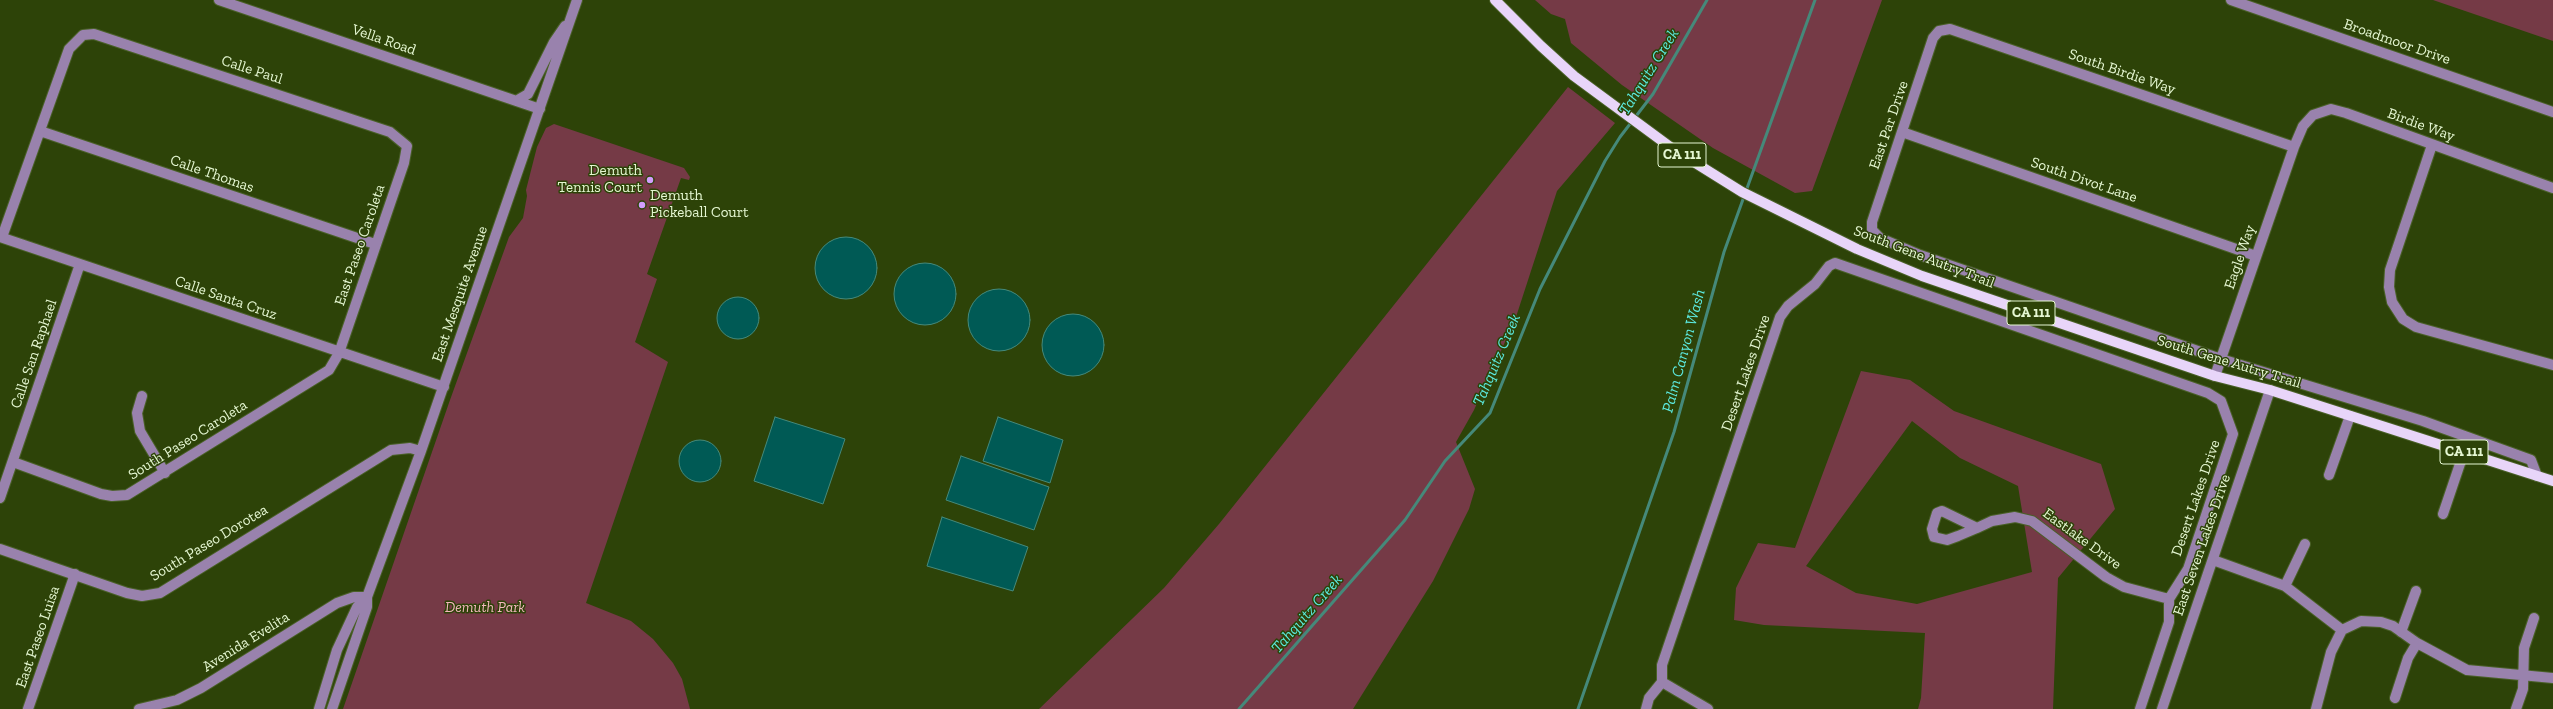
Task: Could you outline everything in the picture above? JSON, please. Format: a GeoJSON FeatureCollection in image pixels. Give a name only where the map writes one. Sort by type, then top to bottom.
{"type":"FeatureCollection","features":[{"type":"Feature","properties":{"kind":"main road","name":"South Gene Autry Trail"},"geometry":{"type":"LineString","coordinates":[[1495,0],[1541,46],[1574,76],[1642,128],[1710,174],[1798,221],[1922,276],[2215,376],[2270,390],[2553,481]]}},
{"type":"Feature","properties":{"kind":"street","name":"Vella Road"},"geometry":{"type":"LineString","coordinates":[[219,0],[540,109]]}},
{"type":"Feature","properties":{"kind":"street","name":"East Mesquite Avenue"},"geometry":{"type":"LineString","coordinates":[[332,709],[367,607],[367,597],[444,387],[577,0]]}},
{"type":"Feature","properties":{"kind":"street","name":"Broadmoor Drive"},"geometry":{"type":"LineString","coordinates":[[2231,0],[2553,112]]}},
{"type":"Feature","properties":{"kind":"street"},"geometry":{"type":"LineString","coordinates":[[516,101],[528,94],[554,42],[571,18]]}},
{"type":"Feature","properties":{"kind":"street","name":"South Birdie Way"},"geometry":{"type":"LineString","coordinates":[[1939,31],[1950,29],[2294,147]]}},
{"type":"Feature","properties":{"kind":"street","name":"East Par Drive"},"geometry":{"type":"LineString","coordinates":[[1872,230],[1872,222],[1933,38],[1939,31]]}},
{"type":"Feature","properties":{"kind":"street","name":"Calle Paul"},"geometry":{"type":"LineString","coordinates":[[40,131],[69,49],[83,35],[94,34],[390,132],[407,146]]}},
{"type":"Feature","properties":{"kind":"street","name":"Birdie Way"},"geometry":{"type":"LineString","coordinates":[[2294,147],[2303,126],[2313,115],[2331,109],[2553,188]]}},
{"type":"Feature","properties":{"kind":"street"},"geometry":{"type":"LineString","coordinates":[[1,237],[40,131]]}},
{"type":"Feature","properties":{"kind":"street","name":"Calle Thomas"},"geometry":{"type":"LineString","coordinates":[[40,131],[375,244]]}},
{"type":"Feature","properties":{"kind":"street","name":"South Divot Lane"},"geometry":{"type":"LineString","coordinates":[[1902,132],[2256,256]]}},
{"type":"Feature","properties":{"kind":"street"},"geometry":{"type":"LineString","coordinates":[[2432,145],[2390,270],[2389,287],[2392,302],[2403,319],[2416,327],[2553,365]]}},
{"type":"Feature","properties":{"kind":"street","name":"East Paseo Caroleta"},"geometry":{"type":"LineString","coordinates":[[339,353],[375,244],[404,163],[407,146]]}},
{"type":"Feature","properties":{"kind":"street","name":"Eagle Way"},"geometry":{"type":"LineString","coordinates":[[2215,376],[2294,147]]}},
{"type":"Feature","properties":{"kind":"street","name":"South Gene Autry Trail"},"geometry":{"type":"LineString","coordinates":[[1872,230],[1880,238],[1920,255],[2221,359],[2423,421],[2531,460],[2537,476]]}},
{"type":"Feature","properties":{"kind":"street","name":"Calle Santa Cruz"},"geometry":{"type":"LineString","coordinates":[[1,237],[339,353],[444,387]]}},
{"type":"Feature","properties":{"kind":"street","name":"Desert Lakes Drive"},"geometry":{"type":"LineString","coordinates":[[1662,682],[1662,665],[1780,317],[1788,306],[1815,284],[1828,266],[1835,263],[2200,390],[2220,401],[2230,420],[2233,434],[2188,569],[2169,600]]}},
{"type":"Feature","properties":{"kind":"street","name":"Calle San Raphael"},"geometry":{"type":"LineString","coordinates":[[0,498],[80,264]]}},
{"type":"Feature","properties":{"kind":"street","name":"South Paseo Caroleta"},"geometry":{"type":"LineString","coordinates":[[13,462],[112,496],[127,495],[165,473],[329,370],[339,353]]}},
{"type":"Feature","properties":{"kind":"street","name":"East Seven Lakes Drive"},"geometry":{"type":"LineString","coordinates":[[2162,709],[2270,390]]}},
{"type":"Feature","properties":{"kind":"street"},"geometry":{"type":"LineString","coordinates":[[142,396],[137,413],[140,430],[165,473]]}},
{"type":"Feature","properties":{"kind":"street"},"geometry":{"type":"LineString","coordinates":[[2329,475],[2350,416]]}},
{"type":"Feature","properties":{"kind":"street","name":"South Paseo Dorotea"},"geometry":{"type":"LineString","coordinates":[[0,548],[127,593],[142,596],[160,593],[391,450],[410,448],[421,451]]}},
{"type":"Feature","properties":{"kind":"street"},"geometry":{"type":"LineString","coordinates":[[2443,514],[2464,452]]}},
{"type":"Feature","properties":{"kind":"street","name":"Eastlake Drive"},"geometry":{"type":"LineString","coordinates":[[1977,528],[1992,522],[2015,517],[2032,521],[2118,584],[2169,600]]}},
{"type":"Feature","properties":{"kind":"street"},"geometry":{"type":"LineString","coordinates":[[2285,586],[2306,544]]}},
{"type":"Feature","properties":{"kind":"street"},"geometry":{"type":"LineString","coordinates":[[2213,560],[2285,586],[2342,630]]}},
{"type":"Feature","properties":{"kind":"street","name":"East Paseo Luisa"},"geometry":{"type":"LineString","coordinates":[[28,709],[75,574]]}},
{"type":"Feature","properties":{"kind":"street"},"geometry":{"type":"LineString","coordinates":[[2401,632],[2416,591]]}},
{"type":"Feature","properties":{"kind":"street","name":"East Mesquite Avenue"},"geometry":{"type":"LineString","coordinates":[[319,709],[338,650],[357,607],[367,597]]}},
{"type":"Feature","properties":{"kind":"street","name":"Avenida Evelita"},"geometry":{"type":"LineString","coordinates":[[139,709],[177,700],[195,691],[337,603],[354,598],[367,597]]}},
{"type":"Feature","properties":{"kind":"street"},"geometry":{"type":"LineString","coordinates":[[2140,709],[2169,622],[2169,600]]}},
{"type":"Feature","properties":{"kind":"street"},"geometry":{"type":"LineString","coordinates":[[2516,709],[2523,689],[2522,675],[2524,648],[2534,618]]}},
{"type":"Feature","properties":{"kind":"street"},"geometry":{"type":"LineString","coordinates":[[2316,709],[2331,652],[2342,630],[2361,621],[2381,622],[2393,626],[2417,644],[2467,670],[2553,678]]}},
{"type":"Feature","properties":{"kind":"street"},"geometry":{"type":"LineString","coordinates":[[2395,698],[2408,658],[2417,644]]}},
{"type":"Feature","properties":{"kind":"street"},"geometry":{"type":"LineString","coordinates":[[1646,709],[1650,698],[1662,682],[1708,709]]}},
{"type":"Feature","properties":{"kind":"green space"},"geometry":{"type":"Polygon","coordinates":[[[1535,0],[1882,0],[1812,191],[1795,193],[1713,148],[1622,85],[1571,43],[1565,19],[1551,14],[1535,0]]]}},
{"type":"Feature","properties":{"kind":"green space"},"geometry":{"type":"Polygon","coordinates":[[[2433,0],[2553,0],[2553,41],[2433,0]]]}},
{"type":"Feature","properties":{"kind":"green space"},"geometry":{"type":"Polygon","coordinates":[[[1568,87],[1615,123],[1557,191],[1515,320],[1474,410],[1456,442],[1475,489],[1469,509],[1433,581],[1353,709],[1039,709],[1164,588],[1219,524],[1568,87]]]}},
{"type":"Feature","properties":{"kind":"green space","name":"Demuth Park"},"geometry":{"type":"Polygon","coordinates":[[[554,124],[684,168],[690,177],[689,180],[681,178],[647,274],[657,279],[635,342],[668,362],[586,603],[631,621],[653,639],[673,663],[682,679],[690,709],[343,709],[450,400],[509,237],[523,218],[527,196],[526,190],[537,147],[546,128],[554,124]]]}},
{"type":"Feature","properties":{"kind":"green space"},"geometry":{"type":"Polygon","coordinates":[[[1861,371],[1910,380],[1954,411],[2101,464],[2115,509],[2058,578],[2053,709],[1918,709],[1921,698],[1925,633],[1764,625],[1734,620],[1736,588],[1758,543],[1795,548],[1861,371]],[[1912,421],[1806,566],[1856,593],[1917,604],[2032,572],[2018,486],[1960,458],[1912,421]]]}},
{"type":"Feature","properties":{"kind":"water"},"geometry":{"type":"Polygon","coordinates":[[[846,237],[858,240],[868,246],[874,256],[877,268],[874,280],[868,290],[858,296],[846,299],[834,296],[824,290],[818,280],[815,268],[818,256],[824,246],[834,240],[846,237]]]}},
{"type":"Feature","properties":{"kind":"water"},"geometry":{"type":"Polygon","coordinates":[[[925,263],[937,266],[947,272],[953,282],[956,294],[953,306],[947,316],[937,322],[925,325],[913,322],[903,316],[897,306],[894,294],[897,282],[903,272],[913,266],[925,263]]]}},
{"type":"Feature","properties":{"kind":"water"},"geometry":{"type":"Polygon","coordinates":[[[999,289],[1011,292],[1021,298],[1027,308],[1030,320],[1027,332],[1021,342],[1011,348],[999,351],[987,348],[977,342],[971,332],[968,320],[971,308],[977,298],[987,292],[999,289]]]}},
{"type":"Feature","properties":{"kind":"water"},"geometry":{"type":"Polygon","coordinates":[[[734,297],[742,297],[750,300],[756,306],[759,318],[756,330],[750,336],[742,339],[734,339],[726,336],[720,330],[717,322],[717,314],[720,306],[726,300],[734,297]]]}},
{"type":"Feature","properties":{"kind":"water"},"geometry":{"type":"Polygon","coordinates":[[[1073,314],[1085,316],[1095,323],[1102,333],[1104,345],[1102,357],[1095,367],[1085,374],[1073,376],[1061,374],[1051,367],[1044,357],[1042,345],[1044,333],[1051,323],[1061,316],[1073,314]]]}},
{"type":"Feature","properties":{"kind":"water"},"geometry":{"type":"Polygon","coordinates":[[[775,417],[845,439],[823,504],[754,481],[775,417]]]}},
{"type":"Feature","properties":{"kind":"water"},"geometry":{"type":"Polygon","coordinates":[[[998,417],[1063,440],[1050,483],[983,461],[998,417]]]}},
{"type":"Feature","properties":{"kind":"water"},"geometry":{"type":"Polygon","coordinates":[[[696,440],[704,440],[712,443],[718,449],[721,461],[718,473],[712,479],[704,482],[696,482],[688,479],[682,473],[679,465],[679,457],[682,449],[688,443],[696,440]]]}},
{"type":"Feature","properties":{"kind":"water"},"geometry":{"type":"Polygon","coordinates":[[[961,456],[1049,487],[1034,530],[946,500],[961,456]]]}},
{"type":"Feature","properties":{"kind":"water"},"geometry":{"type":"Polygon","coordinates":[[[942,517],[1028,547],[1013,591],[927,566],[942,517]]]}},
{"type":"Feature","properties":{"kind":"waterway","name":"Tahquitz Creek"},"geometry":{"type":"LineString","coordinates":[[1239,709],[1405,520],[1445,461],[1490,413],[1540,289],[1605,161],[1620,137],[1653,94],[1707,0]]}},
{"type":"Feature","properties":{"kind":"waterway","name":"Palm Canyon Wash"},"geometry":{"type":"LineString","coordinates":[[1578,709],[1674,432],[1724,252],[1815,0]]}},
{"type":"Feature","properties":{"kind":"place","name":"Demuth Tennis Court"},"geometry":{"type":"Point","coordinates":[650,180]}},
{"type":"Feature","properties":{"kind":"place","name":"Demuth Pickeball Court"},"geometry":{"type":"Point","coordinates":[642,205]}}]}
